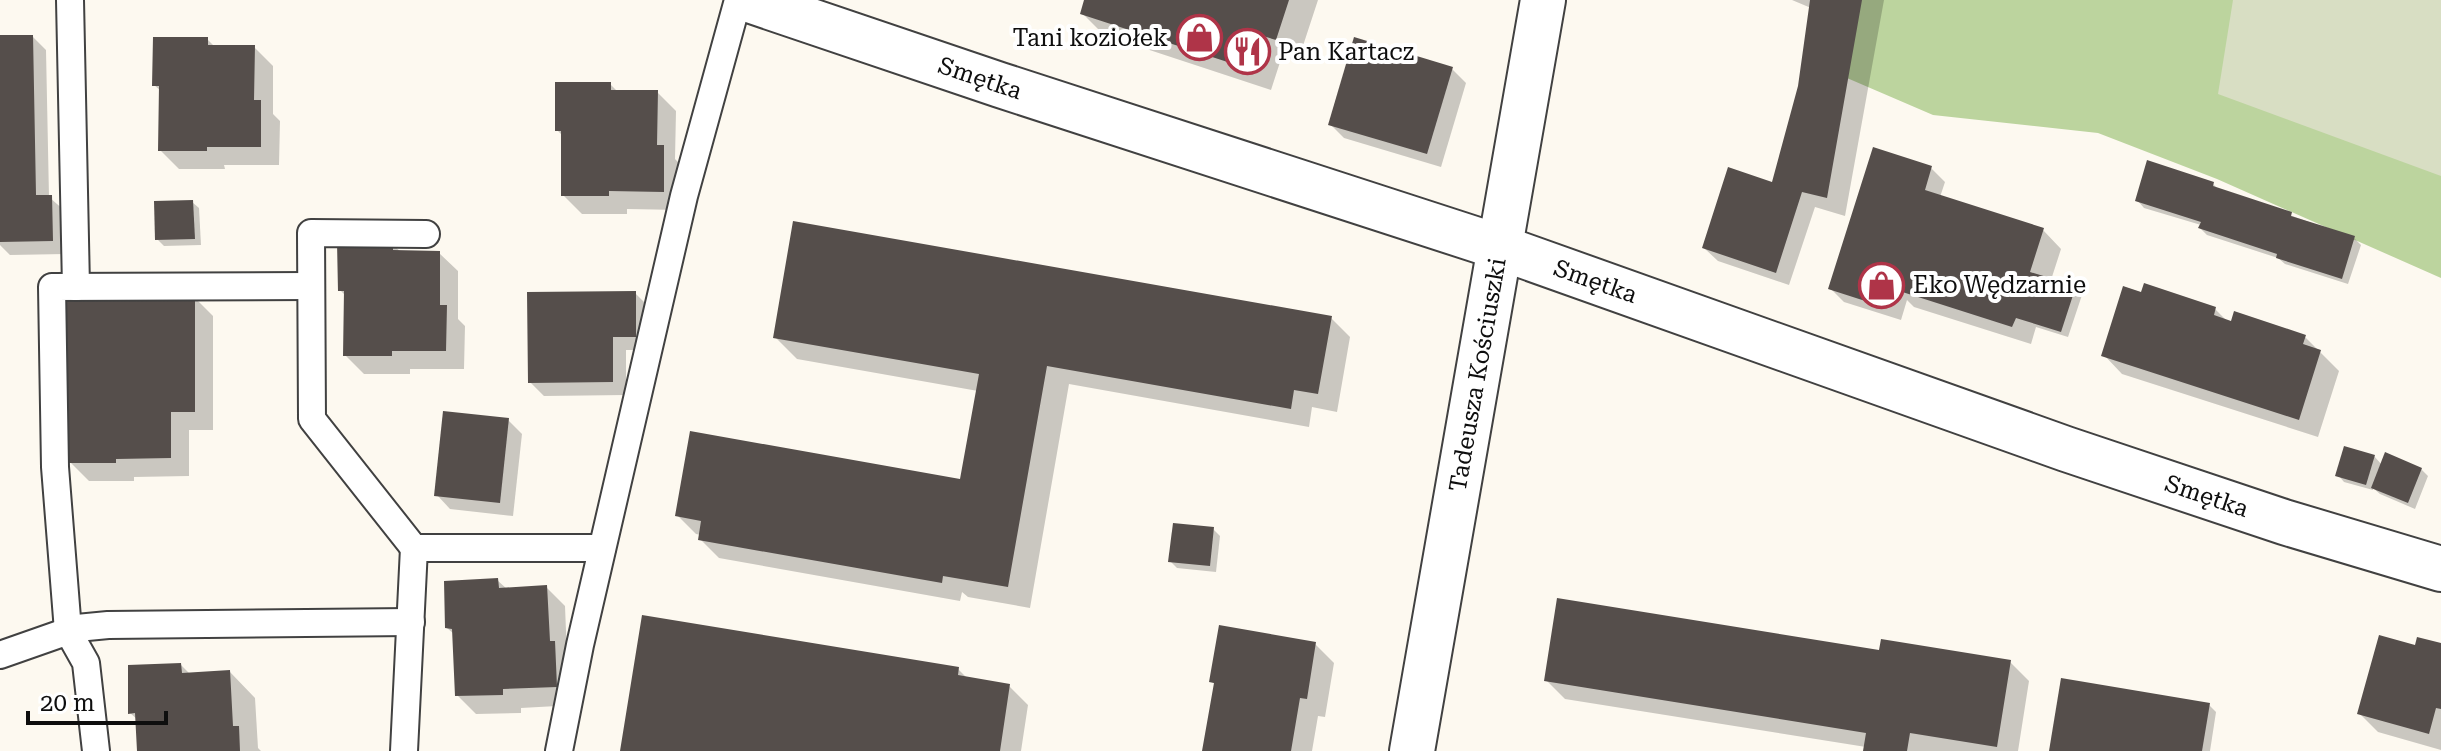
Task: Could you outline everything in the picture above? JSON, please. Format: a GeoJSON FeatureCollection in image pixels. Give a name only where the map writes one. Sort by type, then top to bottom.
{"type":"FeatureCollection","features":[{"type":"Feature","properties":{"kind":"street","name":"Smętka"},"geometry":{"type":"LineString","coordinates":[[749,0],[1499,247],[2066,449],[2284,522],[2441,569]]}},
{"type":"Feature","properties":{"kind":"street","name":"Tadeusza Kościuszki"},"geometry":{"type":"LineString","coordinates":[[1412,751],[1543,0]]}},
{"type":"Feature","properties":{"kind":"lane"},"geometry":{"type":"LineString","coordinates":[[70,0],[76,287]]}},
{"type":"Feature","properties":{"kind":"lane"},"geometry":{"type":"LineString","coordinates":[[559,751],[602,548],[684,196],[738,0]]}},
{"type":"Feature","properties":{"kind":"lane"},"geometry":{"type":"LineString","coordinates":[[404,751],[414,548],[312,419],[311,233],[426,234]]}},
{"type":"Feature","properties":{"kind":"lane"},"geometry":{"type":"LineString","coordinates":[[96,751],[86,663],[68,631],[55,467],[52,287],[311,286]]}},
{"type":"Feature","properties":{"kind":"lane"},"geometry":{"type":"LineString","coordinates":[[414,548],[602,548]]}},
{"type":"Feature","properties":{"kind":"lane"},"geometry":{"type":"LineString","coordinates":[[0,655],[68,631],[108,625],[411,622]]}},
{"type":"Feature","properties":{"kind":"green space"},"geometry":{"type":"Polygon","coordinates":[[[1830,0],[2441,0],[2441,278],[2217,179],[2098,133],[1933,115],[1833,72],[1830,0]]]}},
{"type":"Feature","properties":{"kind":"green space"},"geometry":{"type":"Polygon","coordinates":[[[2233,0],[2441,0],[2441,176],[2218,94],[2233,0]]]}},
{"type":"Feature","properties":{"kind":"building"},"geometry":{"type":"Polygon","coordinates":[[[1084,0],[1289,0],[1276,40],[1260,35],[1249,69],[1080,14],[1084,0]]]}},
{"type":"Feature","properties":{"kind":"building"},"geometry":{"type":"Polygon","coordinates":[[[1810,0],[1862,0],[1827,198],[1802,192],[1776,273],[1702,248],[1728,167],[1772,182],[1798,86],[1810,0]]]}},
{"type":"Feature","properties":{"kind":"building"},"geometry":{"type":"Polygon","coordinates":[[[0,35],[33,35],[36,195],[52,195],[53,241],[0,242],[0,35]]]}},
{"type":"Feature","properties":{"kind":"building"},"geometry":{"type":"Polygon","coordinates":[[[153,37],[208,37],[208,45],[255,45],[254,100],[261,100],[261,147],[158,151],[159,86],[152,86],[153,37]]]}},
{"type":"Feature","properties":{"kind":"building"},"geometry":{"type":"Polygon","coordinates":[[[1354,37],[1453,67],[1427,154],[1328,125],[1354,37]]]}},
{"type":"Feature","properties":{"kind":"building"},"geometry":{"type":"Polygon","coordinates":[[[555,82],[611,82],[611,90],[658,90],[657,145],[664,145],[664,192],[609,191],[609,196],[561,196],[561,131],[555,131],[555,82]]]}},
{"type":"Feature","properties":{"kind":"building"},"geometry":{"type":"Polygon","coordinates":[[[1873,147],[1932,166],[1925,190],[2044,228],[2030,272],[2076,286],[2061,332],[2016,318],[2012,327],[1893,289],[1887,308],[1828,289],[1873,147]]]}},
{"type":"Feature","properties":{"kind":"building"},"geometry":{"type":"Polygon","coordinates":[[[2147,160],[2292,212],[2291,216],[2355,236],[2342,279],[2198,228],[2201,222],[2135,201],[2147,160]]]}},
{"type":"Feature","properties":{"kind":"building"},"geometry":{"type":"Polygon","coordinates":[[[193,200],[195,239],[155,240],[154,201],[193,200]]]}},
{"type":"Feature","properties":{"kind":"building"},"geometry":{"type":"Polygon","coordinates":[[[793,221],[1332,316],[1318,394],[1294,390],[1291,409],[1047,366],[1008,587],[943,576],[942,583],[698,540],[701,521],[675,516],[690,431],[960,479],[979,374],[773,338],[793,221]]]}},
{"type":"Feature","properties":{"kind":"building"},"geometry":{"type":"Polygon","coordinates":[[[337,242],[393,242],[393,250],[440,251],[440,305],[447,305],[446,351],[392,351],[392,356],[343,356],[344,291],[338,291],[337,242]]]}},
{"type":"Feature","properties":{"kind":"building"},"geometry":{"type":"Polygon","coordinates":[[[2144,283],[2216,307],[2214,315],[2231,321],[2234,311],[2306,335],[2303,344],[2321,350],[2299,420],[2101,356],[2123,286],[2141,292],[2144,283]]]}},
{"type":"Feature","properties":{"kind":"building"},"geometry":{"type":"Polygon","coordinates":[[[636,291],[636,337],[613,337],[613,382],[528,383],[527,292],[636,291]]]}},
{"type":"Feature","properties":{"kind":"building"},"geometry":{"type":"Polygon","coordinates":[[[61,295],[195,295],[195,412],[171,412],[171,458],[68,463],[68,398],[61,398],[61,295]]]}},
{"type":"Feature","properties":{"kind":"building"},"geometry":{"type":"Polygon","coordinates":[[[443,411],[509,418],[500,503],[434,496],[443,411]]]}},
{"type":"Feature","properties":{"kind":"building"},"geometry":{"type":"Polygon","coordinates":[[[2344,446],[2375,455],[2366,485],[2335,476],[2344,446]]]}},
{"type":"Feature","properties":{"kind":"building"},"geometry":{"type":"Polygon","coordinates":[[[2385,452],[2422,468],[2408,503],[2371,488],[2385,452]]]}},
{"type":"Feature","properties":{"kind":"building"},"geometry":{"type":"Polygon","coordinates":[[[1173,523],[1214,527],[1210,566],[1168,562],[1173,523]]]}},
{"type":"Feature","properties":{"kind":"building"},"geometry":{"type":"Polygon","coordinates":[[[498,578],[499,588],[547,585],[550,641],[555,641],[557,687],[503,689],[503,695],[455,696],[452,629],[445,628],[444,581],[498,578]]]}},
{"type":"Feature","properties":{"kind":"building"},"geometry":{"type":"Polygon","coordinates":[[[1557,598],[1879,650],[1881,639],[2011,660],[1997,747],[1910,733],[1907,751],[1863,751],[1866,733],[1544,681],[1557,598]]]}},
{"type":"Feature","properties":{"kind":"building"},"geometry":{"type":"Polygon","coordinates":[[[642,615],[959,667],[958,675],[1010,684],[1000,751],[620,751],[642,615]]]}},
{"type":"Feature","properties":{"kind":"building"},"geometry":{"type":"Polygon","coordinates":[[[1219,625],[1316,642],[1307,699],[1300,698],[1291,751],[1202,751],[1214,683],[1209,682],[1219,625]]]}},
{"type":"Feature","properties":{"kind":"building"},"geometry":{"type":"Polygon","coordinates":[[[2379,635],[2415,645],[2417,637],[2441,643],[2441,709],[2436,708],[2429,734],[2357,714],[2379,635]]]}},
{"type":"Feature","properties":{"kind":"building"},"geometry":{"type":"Polygon","coordinates":[[[181,663],[182,673],[230,670],[233,726],[239,726],[240,751],[137,751],[135,713],[128,714],[128,665],[181,663]]]}},
{"type":"Feature","properties":{"kind":"building"},"geometry":{"type":"Polygon","coordinates":[[[2061,678],[2210,703],[2202,751],[2049,751],[2061,678]]]}},
{"type":"Feature","properties":{"kind":"place","name":"Tani koziołek"},"geometry":{"type":"Point","coordinates":[1199,38]}},
{"type":"Feature","properties":{"kind":"place","name":"Pan Kartacz"},"geometry":{"type":"Point","coordinates":[1247,52]}},
{"type":"Feature","properties":{"kind":"place","name":"Eko Wędzarnie"},"geometry":{"type":"Point","coordinates":[1882,285]}}]}
